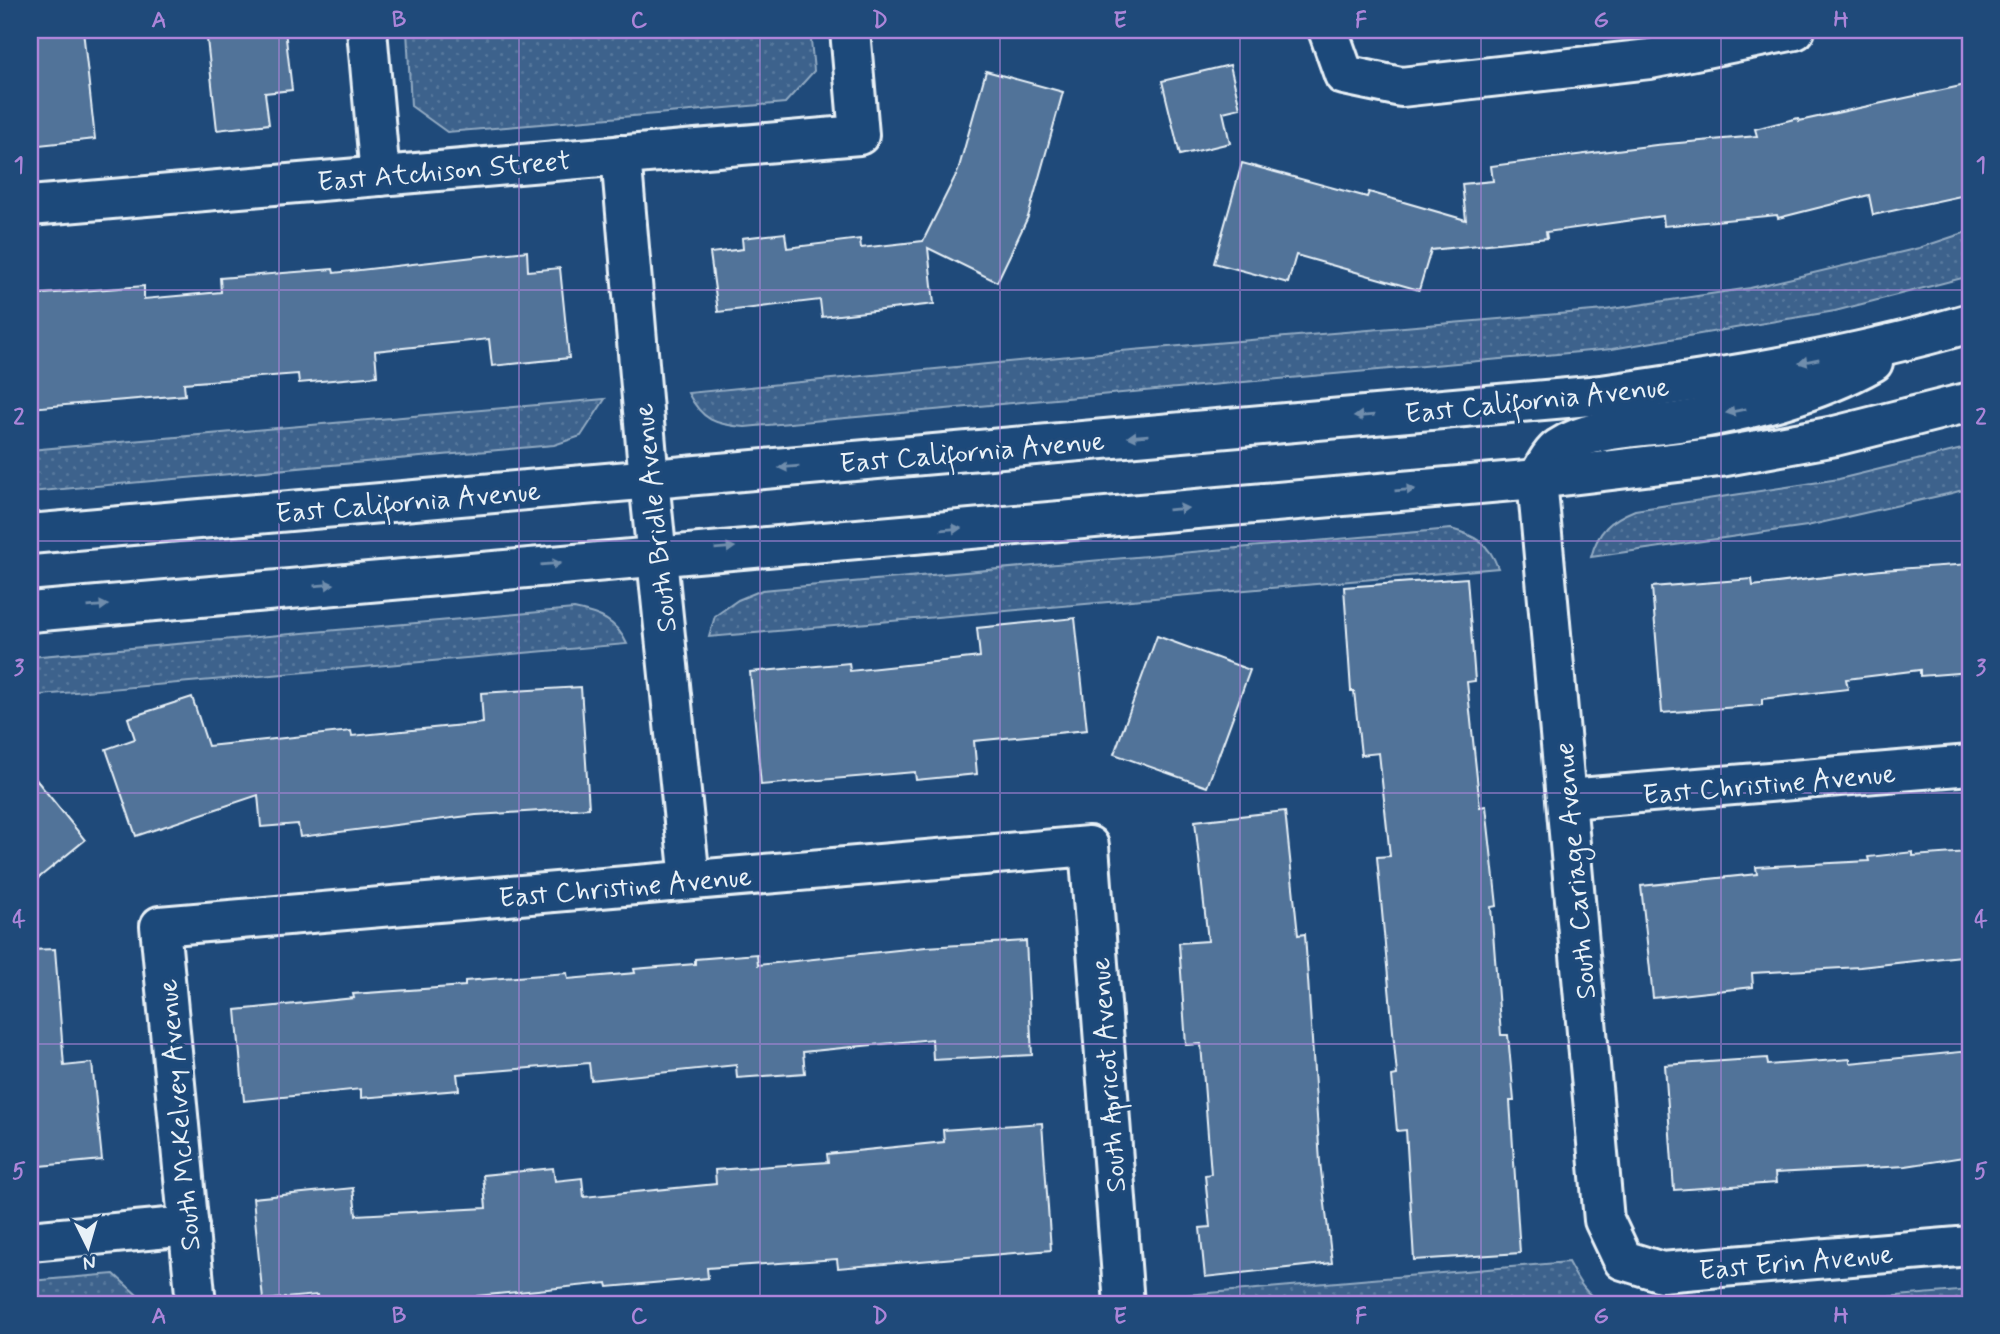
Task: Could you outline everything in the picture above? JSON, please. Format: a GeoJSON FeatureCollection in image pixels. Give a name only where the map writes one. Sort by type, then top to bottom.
{"type":"FeatureCollection","features":[{"type":"Feature","properties":{"kind":"street"},"geometry":{"type":"LineString","coordinates":[[367,30],[380,176]]}},
{"type":"Feature","properties":{"kind":"street","name":"East Atchison Street"},"geometry":{"type":"LineString","coordinates":[[30,206],[859,135],[850,30]]}},
{"type":"Feature","properties":{"kind":"street"},"geometry":{"type":"LineString","coordinates":[[1328,30],[1344,75],[1401,87],[1650,59],[1795,30]]}},
{"type":"Feature","properties":{"kind":"street","name":"South Bridle Avenue"},"geometry":{"type":"LineString","coordinates":[[621,155],[649,480],[690,880]]}},
{"type":"Feature","properties":{"kind":"street","name":"East California Avenue"},"geometry":{"type":"LineString","coordinates":[[30,534],[1601,395],[1718,379],[1911,340],[1970,323]]}},
{"type":"Feature","properties":{"kind":"street","name":"East California Avenue"},"geometry":{"type":"LineString","coordinates":[[1537,479],[1558,449],[1599,433],[1680,422],[1762,406],[1841,380],[1911,340]]}},
{"type":"Feature","properties":{"kind":"street"},"geometry":{"type":"LineString","coordinates":[[30,612],[657,554],[1537,479],[1720,457],[1835,436],[1970,402]]}},
{"type":"Feature","properties":{"kind":"street","name":"South Cariage Avenue"},"geometry":{"type":"LineString","coordinates":[[1537,479],[1604,1220],[1623,1261]]}},
{"type":"Feature","properties":{"kind":"street","name":"East Christine Avenue"},"geometry":{"type":"LineString","coordinates":[[1568,799],[1970,765]]}},
{"type":"Feature","properties":{"kind":"street","name":"East Christine Avenue"},"geometry":{"type":"LineString","coordinates":[[160,926],[1089,846]]}},
{"type":"Feature","properties":{"kind":"street","name":"South Apricot Avenue"},"geometry":{"type":"LineString","coordinates":[[1089,846],[1124,1304]]}},
{"type":"Feature","properties":{"kind":"street","name":"South McKelvey Avenue"},"geometry":{"type":"LineString","coordinates":[[160,926],[196,1304]]}},
{"type":"Feature","properties":{"kind":"street"},"geometry":{"type":"LineString","coordinates":[[30,1241],[189,1226]]}},
{"type":"Feature","properties":{"kind":"street","name":"East Erin Avenue"},"geometry":{"type":"LineString","coordinates":[[1623,1261],[1662,1272],[1970,1246]]}},
{"type":"Feature","properties":{"kind":"shaded area"},"geometry":{"type":"Polygon","coordinates":[[[407,30],[810,30],[814,71],[785,103],[447,132],[411,106],[407,30]]]}},
{"type":"Feature","properties":{"kind":"shaded area"},"geometry":{"type":"Polygon","coordinates":[[[1970,231],[1970,276],[1835,311],[1612,349],[745,427],[725,425],[704,415],[688,393],[1121,351],[1605,310],[1750,288],[1919,248],[1970,231]]]}},
{"type":"Feature","properties":{"kind":"shaded area"},"geometry":{"type":"Polygon","coordinates":[[[605,399],[581,436],[554,445],[30,492],[30,450],[605,399]]]}},
{"type":"Feature","properties":{"kind":"shaded area"},"geometry":{"type":"Polygon","coordinates":[[[1970,447],[1970,488],[1807,526],[1591,557],[1601,533],[1619,518],[1635,510],[1839,479],[1970,447]]]}},
{"type":"Feature","properties":{"kind":"shaded area"},"geometry":{"type":"Polygon","coordinates":[[[1451,529],[1480,542],[1490,552],[1498,568],[709,637],[715,616],[738,600],[762,590],[1451,529]]]}},
{"type":"Feature","properties":{"kind":"shaded area"},"geometry":{"type":"Polygon","coordinates":[[[574,609],[606,619],[618,629],[627,644],[30,696],[30,657],[574,609]]]}},
{"type":"Feature","properties":{"kind":"shaded area"},"geometry":{"type":"Polygon","coordinates":[[[1568,1262],[1587,1292],[1604,1304],[1160,1304],[1163,1297],[1568,1262]]]}},
{"type":"Feature","properties":{"kind":"shaded area"},"geometry":{"type":"Polygon","coordinates":[[[114,1274],[147,1304],[30,1304],[30,1281],[114,1274]]]}},
{"type":"Feature","properties":{"kind":"shaded area"},"geometry":{"type":"Polygon","coordinates":[[[1970,1290],[1970,1304],[1799,1304],[1970,1290]]]}},
{"type":"Feature","properties":{"kind":"building"},"geometry":{"type":"Polygon","coordinates":[[[30,30],[83,30],[95,139],[30,146],[30,30]]]}},
{"type":"Feature","properties":{"kind":"building"},"geometry":{"type":"Polygon","coordinates":[[[206,30],[285,30],[292,90],[265,93],[269,124],[217,130],[206,30]]]}},
{"type":"Feature","properties":{"kind":"building"},"geometry":{"type":"Polygon","coordinates":[[[1230,65],[1240,108],[1223,112],[1230,143],[1180,155],[1162,81],[1230,65]]]}},
{"type":"Feature","properties":{"kind":"building"},"geometry":{"type":"Polygon","coordinates":[[[986,71],[1063,92],[1028,217],[997,282],[928,248],[934,304],[822,317],[820,300],[718,312],[710,253],[743,249],[742,238],[785,233],[787,248],[860,239],[861,248],[923,241],[958,171],[986,71]]]}},
{"type":"Feature","properties":{"kind":"building"},"geometry":{"type":"Polygon","coordinates":[[[1970,84],[1970,194],[1873,215],[1869,195],[1778,218],[1777,215],[1664,226],[1663,216],[1546,232],[1547,238],[1431,250],[1419,290],[1296,255],[1288,283],[1214,263],[1242,163],[1367,197],[1369,192],[1466,220],[1462,184],[1493,181],[1491,166],[1656,145],[1757,136],[1755,129],[1798,118],[1799,121],[1970,84]]]}},
{"type":"Feature","properties":{"kind":"building"},"geometry":{"type":"Polygon","coordinates":[[[527,251],[528,271],[560,268],[569,358],[492,366],[489,339],[375,351],[377,376],[299,383],[298,374],[184,383],[185,395],[30,408],[31,295],[144,286],[144,299],[221,292],[220,278],[333,269],[334,273],[527,251]]]}},
{"type":"Feature","properties":{"kind":"building"},"geometry":{"type":"Polygon","coordinates":[[[1970,564],[1970,672],[1920,676],[1920,670],[1846,679],[1848,689],[1762,699],[1762,705],[1662,713],[1652,587],[1752,579],[1753,586],[1881,570],[1970,564]]]}},
{"type":"Feature","properties":{"kind":"building"},"geometry":{"type":"Polygon","coordinates":[[[1467,578],[1475,681],[1467,682],[1480,807],[1486,806],[1497,906],[1491,907],[1501,1035],[1508,1035],[1514,1101],[1510,1101],[1520,1253],[1414,1260],[1406,1130],[1397,1131],[1392,1076],[1397,1075],[1377,857],[1390,856],[1379,753],[1361,755],[1354,691],[1351,691],[1344,587],[1467,578]]]}},
{"type":"Feature","properties":{"kind":"building"},"geometry":{"type":"Polygon","coordinates":[[[1075,618],[1087,730],[974,741],[977,774],[916,780],[915,772],[761,785],[750,672],[849,663],[850,671],[980,657],[977,628],[1075,618]]]}},
{"type":"Feature","properties":{"kind":"building"},"geometry":{"type":"Polygon","coordinates":[[[1157,636],[1250,670],[1207,787],[1114,754],[1157,636]]]}},
{"type":"Feature","properties":{"kind":"building"},"geometry":{"type":"Polygon","coordinates":[[[581,687],[589,808],[476,815],[300,837],[298,824],[261,827],[258,795],[136,836],[106,749],[135,739],[128,718],[192,697],[208,746],[351,731],[352,736],[483,723],[481,693],[581,687]]]}},
{"type":"Feature","properties":{"kind":"building"},"geometry":{"type":"Polygon","coordinates":[[[30,772],[85,840],[30,885],[30,772]]]}},
{"type":"Feature","properties":{"kind":"building"},"geometry":{"type":"Polygon","coordinates":[[[1285,811],[1298,935],[1305,934],[1320,1162],[1332,1263],[1205,1277],[1200,1228],[1210,1227],[1205,1175],[1211,1174],[1201,1044],[1186,1045],[1179,943],[1208,941],[1195,821],[1285,811]]]}},
{"type":"Feature","properties":{"kind":"building"},"geometry":{"type":"Polygon","coordinates":[[[1913,852],[1913,856],[1968,852],[1970,955],[1860,967],[1752,973],[1753,987],[1653,998],[1641,886],[1757,874],[1756,867],[1869,861],[1868,857],[1913,852]]]}},
{"type":"Feature","properties":{"kind":"building"},"geometry":{"type":"Polygon","coordinates":[[[1026,941],[1032,1055],[933,1060],[932,1039],[803,1052],[805,1073],[737,1078],[736,1065],[591,1080],[589,1063],[457,1074],[459,1090],[361,1098],[361,1089],[244,1101],[236,1010],[354,998],[353,994],[465,986],[465,981],[567,973],[568,979],[635,973],[634,969],[695,964],[695,959],[757,954],[758,965],[926,947],[1026,941]]]}},
{"type":"Feature","properties":{"kind":"building"},"geometry":{"type":"Polygon","coordinates":[[[55,949],[64,1066],[92,1063],[102,1160],[30,1167],[30,950],[55,949]]]}},
{"type":"Feature","properties":{"kind":"building"},"geometry":{"type":"Polygon","coordinates":[[[1970,1051],[1970,1156],[1906,1166],[1775,1173],[1776,1183],[1674,1190],[1665,1065],[1767,1058],[1768,1065],[1850,1059],[1850,1063],[1970,1051]]]}},
{"type":"Feature","properties":{"kind":"building"},"geometry":{"type":"Polygon","coordinates":[[[1042,1123],[1051,1250],[838,1268],[837,1259],[707,1268],[708,1278],[608,1287],[607,1283],[477,1296],[477,1299],[318,1304],[317,1295],[263,1300],[253,1198],[353,1188],[356,1215],[486,1208],[483,1175],[553,1168],[555,1181],[582,1178],[584,1197],[716,1184],[715,1170],[828,1162],[827,1154],[944,1142],[943,1130],[1042,1123]]]}}]}
